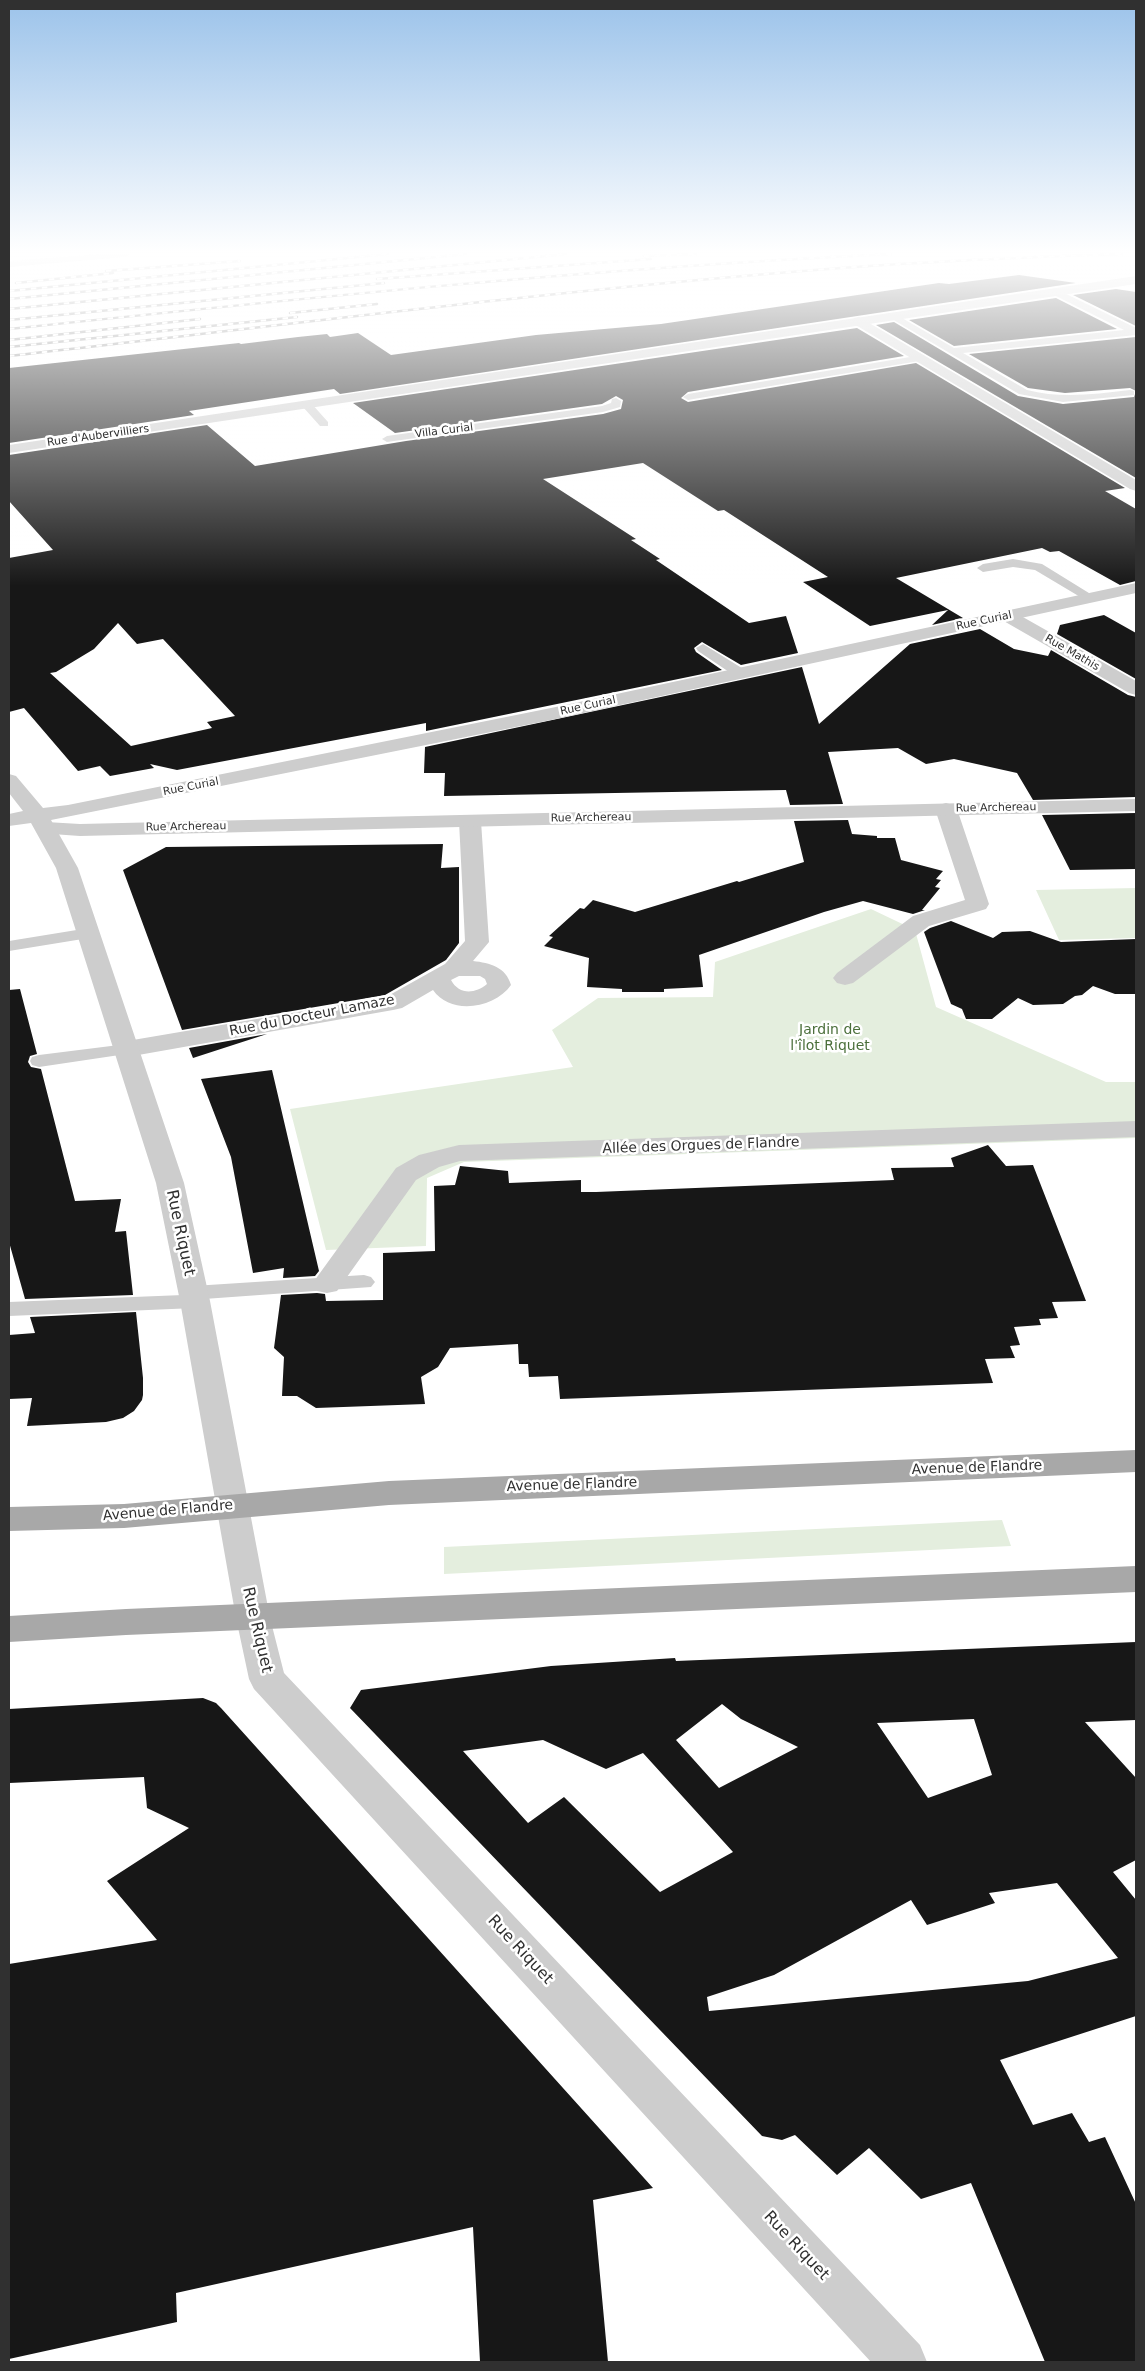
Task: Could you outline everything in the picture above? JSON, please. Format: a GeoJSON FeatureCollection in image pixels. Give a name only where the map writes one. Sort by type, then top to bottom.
{"type":"FeatureCollection","features":[{"type":"Feature","properties":{"kind":"main road","name":"Avenue de Flandre"},"geometry":{"type":"LineString","coordinates":[[9,1519],[124,1516],[399,1492],[1136,1461]]}},
{"type":"Feature","properties":{"kind":"main road"},"geometry":{"type":"LineString","coordinates":[[9,1629],[536,1604],[1136,1580]]}},
{"type":"Feature","properties":{"kind":"street","name":"Rue d'Aubervilliers"},"geometry":{"type":"LineString","coordinates":[[9,449],[572,365]]}},
{"type":"Feature","properties":{"kind":"street"},"geometry":{"type":"LineString","coordinates":[[933,365],[1136,486]]}},
{"type":"Feature","properties":{"kind":"street","name":"Rue Curial"},"geometry":{"type":"LineString","coordinates":[[42,822],[1136,588]]}},
{"type":"Feature","properties":{"kind":"street","name":"Rue Mathis"},"geometry":{"type":"LineString","coordinates":[[1008,616],[1136,689]]}},
{"type":"Feature","properties":{"kind":"street","name":"Rue Riquet"},"geometry":{"type":"LineString","coordinates":[[9,780],[42,822],[67,868],[90,933],[170,1183],[234,1505],[253,1618],[267,1679],[903,2362]]}},
{"type":"Feature","properties":{"kind":"street","name":"Rue Archereau"},"geometry":{"type":"LineString","coordinates":[[42,822],[80,830],[1136,804]]}},
{"type":"Feature","properties":{"kind":"street"},"geometry":{"type":"LineString","coordinates":[[845,978],[922,921],[952,910],[978,904],[946,809]]}},
{"type":"Feature","properties":{"kind":"street"},"geometry":{"type":"LineString","coordinates":[[9,820],[42,822]]}},
{"type":"Feature","properties":{"kind":"street","name":"Rue du Docteur Lamaze"},"geometry":{"type":"LineString","coordinates":[[127,1049],[393,1003],[445,974],[477,942],[470,820]]}},
{"type":"Feature","properties":{"kind":"street","name":"Allée des Orgues de Flandre"},"geometry":{"type":"LineString","coordinates":[[327,1284],[406,1174],[429,1161],[459,1153],[1136,1129]]}},
{"type":"Feature","properties":{"kind":"lane"},"geometry":{"type":"LineString","coordinates":[[688,396],[881,365]]}},
{"type":"Feature","properties":{"kind":"lane"},"geometry":{"type":"LineString","coordinates":[[976,365],[1023,392],[1032,395],[1070,400],[1130,393]]}},
{"type":"Feature","properties":{"kind":"lane","name":"Villa Curial"},"geometry":{"type":"LineString","coordinates":[[387,439],[603,409],[616,405],[616,401]]}},
{"type":"Feature","properties":{"kind":"lane"},"geometry":{"type":"LineString","coordinates":[[307,405],[324,424]]}},
{"type":"Feature","properties":{"kind":"lane"},"geometry":{"type":"LineString","coordinates":[[983,568],[1012,562],[1038,568],[1091,598]]}},
{"type":"Feature","properties":{"kind":"lane"},"geometry":{"type":"LineString","coordinates":[[704,648],[740,673]]}},
{"type":"Feature","properties":{"kind":"lane"},"geometry":{"type":"LineString","coordinates":[[9,946],[90,933]]}},
{"type":"Feature","properties":{"kind":"lane"},"geometry":{"type":"LineString","coordinates":[[39,1061],[127,1049]]}},
{"type":"Feature","properties":{"kind":"lane"},"geometry":{"type":"LineString","coordinates":[[9,1309],[194,1297],[364,1282]]}},
{"type":"Feature","properties":{"kind":"green space"},"geometry":{"type":"Polygon","coordinates":[[[1136,888],[1136,938],[1059,940],[1036,890],[1136,888]]]}},
{"type":"Feature","properties":{"kind":"green space","name":"Jardin de l'îlot Riquet"},"geometry":{"type":"Polygon","coordinates":[[[871,909],[915,930],[936,1007],[1106,1082],[1136,1082],[1136,1138],[464,1162],[427,1178],[426,1246],[326,1250],[290,1109],[573,1067],[552,1030],[598,998],[713,997],[715,962],[871,909]]]}},
{"type":"Feature","properties":{"kind":"green space"},"geometry":{"type":"Polygon","coordinates":[[[1002,1520],[1011,1546],[444,1574],[444,1547],[1002,1520]]]}},
{"type":"Feature","properties":{"kind":"building"},"geometry":{"type":"Polygon","coordinates":[[[40,365],[535,365],[340,394],[334,389],[189,411],[194,415],[9,443],[9,368],[40,365]]]}},
{"type":"Feature","properties":{"kind":"building"},"geometry":{"type":"Polygon","coordinates":[[[611,365],[852,365],[688,392],[681,398],[688,402],[906,365],[919,365],[1125,488],[1105,491],[1136,509],[1136,581],[1120,585],[1059,551],[1050,552],[1042,548],[896,578],[963,618],[932,625],[948,610],[870,626],[803,582],[828,577],[724,510],[718,511],[643,463],[543,479],[636,539],[631,540],[660,559],[656,560],[749,623],[786,616],[798,653],[741,665],[702,642],[694,648],[696,652],[722,670],[426,731],[426,723],[177,770],[150,764],[154,768],[110,776],[100,766],[78,771],[24,708],[9,712],[9,558],[53,550],[9,501],[9,455],[207,425],[255,466],[406,441],[603,414],[621,409],[623,400],[616,396],[602,404],[395,433],[353,403],[611,365]],[[118,623],[94,649],[56,672],[50,673],[131,746],[212,728],[207,722],[235,716],[163,639],[137,644],[118,623]]]}},
{"type":"Feature","properties":{"kind":"building"},"geometry":{"type":"Polygon","coordinates":[[[943,365],[965,365],[1018,396],[1063,404],[1134,397],[1136,391],[1136,478],[943,365]]]}},
{"type":"Feature","properties":{"kind":"building"},"geometry":{"type":"Polygon","coordinates":[[[987,365],[1136,365],[1136,391],[1130,388],[1065,393],[1028,388],[987,365]]]}},
{"type":"Feature","properties":{"kind":"building"},"geometry":{"type":"Polygon","coordinates":[[[1104,615],[1136,633],[1136,679],[1057,634],[1060,625],[1104,615]]]}},
{"type":"Feature","properties":{"kind":"building"},"geometry":{"type":"Polygon","coordinates":[[[980,629],[1014,649],[1048,656],[1051,650],[1128,695],[1136,697],[1136,797],[1033,800],[1017,773],[954,759],[926,764],[898,748],[828,752],[843,804],[790,805],[786,790],[444,796],[445,773],[424,773],[425,747],[802,667],[819,724],[910,644],[980,629]]]}},
{"type":"Feature","properties":{"kind":"building"},"geometry":{"type":"Polygon","coordinates":[[[1136,813],[1136,869],[1070,870],[1042,815],[1136,813]]]}},
{"type":"Feature","properties":{"kind":"building"},"geometry":{"type":"Polygon","coordinates":[[[848,820],[852,834],[877,836],[877,838],[895,838],[901,860],[943,871],[936,879],[941,880],[935,887],[940,888],[922,910],[925,910],[913,914],[863,901],[824,912],[699,955],[703,987],[664,989],[664,992],[622,992],[622,989],[587,987],[589,958],[544,946],[553,937],[549,936],[580,908],[584,909],[593,900],[635,912],[804,862],[794,821],[848,820]]]}},
{"type":"Feature","properties":{"kind":"building"},"geometry":{"type":"Polygon","coordinates":[[[443,844],[441,868],[459,867],[459,943],[446,960],[385,995],[182,1030],[123,870],[166,847],[443,844]]]}},
{"type":"Feature","properties":{"kind":"building"},"geometry":{"type":"Polygon","coordinates":[[[951,921],[993,938],[1002,932],[1030,931],[1061,942],[1136,939],[1136,994],[1115,994],[1093,986],[1082,995],[1075,996],[1063,1004],[1033,1005],[1018,998],[992,1019],[966,1019],[962,1009],[951,1004],[924,932],[951,921]]]}},
{"type":"Feature","properties":{"kind":"building"},"geometry":{"type":"Polygon","coordinates":[[[20,989],[37,1054],[30,1056],[28,1062],[31,1067],[41,1069],[75,1201],[121,1199],[115,1232],[126,1231],[133,1295],[25,1299],[9,1242],[9,990],[20,989]]]}},
{"type":"Feature","properties":{"kind":"building"},"geometry":{"type":"Polygon","coordinates":[[[267,1034],[193,1058],[189,1048],[267,1034]]]}},
{"type":"Feature","properties":{"kind":"building"},"geometry":{"type":"Polygon","coordinates":[[[272,1070],[319,1271],[315,1276],[283,1278],[284,1268],[253,1273],[231,1157],[201,1079],[272,1070]]]}},
{"type":"Feature","properties":{"kind":"building"},"geometry":{"type":"Polygon","coordinates":[[[988,1145],[1006,1166],[1033,1165],[1086,1301],[1052,1302],[1058,1318],[1039,1319],[1041,1325],[1014,1327],[1020,1345],[1010,1346],[1015,1358],[985,1359],[993,1383],[560,1399],[558,1376],[529,1377],[528,1364],[519,1364],[518,1344],[450,1348],[438,1367],[421,1377],[425,1404],[316,1408],[297,1396],[282,1396],[284,1357],[274,1348],[281,1295],[325,1294],[326,1301],[383,1300],[383,1253],[435,1251],[434,1186],[455,1185],[460,1166],[508,1171],[509,1183],[581,1180],[581,1192],[596,1192],[894,1180],[891,1168],[954,1167],[951,1158],[988,1145]]]}},
{"type":"Feature","properties":{"kind":"building"},"geometry":{"type":"Polygon","coordinates":[[[136,1312],[143,1395],[142,1400],[134,1411],[123,1418],[106,1422],[27,1426],[32,1398],[9,1399],[9,1335],[35,1333],[30,1317],[136,1312]]]}},
{"type":"Feature","properties":{"kind":"building"},"geometry":{"type":"Polygon","coordinates":[[[1136,1642],[1136,1720],[1085,1722],[1136,1778],[1136,1860],[1113,1872],[1136,1900],[1136,2016],[1000,2060],[1033,2125],[1072,2113],[1089,2142],[1105,2137],[1136,2204],[1136,2362],[1045,2362],[971,2183],[921,2199],[869,2148],[837,2175],[795,2135],[782,2140],[762,2136],[350,1708],[361,1690],[551,1666],[675,1658],[676,1661],[1136,1642]],[[722,1704],[676,1740],[719,1788],[798,1747],[741,1719],[722,1704]],[[974,1719],[877,1723],[928,1798],[992,1775],[974,1719]],[[543,1740],[463,1751],[528,1823],[564,1797],[660,1892],[733,1852],[643,1753],[606,1769],[543,1740]],[[1057,1883],[989,1893],[995,1903],[927,1925],[911,1900],[774,1975],[707,1997],[709,2011],[1028,1981],[1118,1958],[1057,1883]]]}},
{"type":"Feature","properties":{"kind":"building"},"geometry":{"type":"Polygon","coordinates":[[[203,1698],[216,1703],[221,1708],[653,2188],[593,2200],[608,2362],[480,2362],[473,2227],[176,2293],[177,2322],[9,2359],[9,1964],[157,1940],[107,1881],[189,1828],[147,1808],[144,1777],[9,1783],[9,1709],[203,1698]]]}}]}
